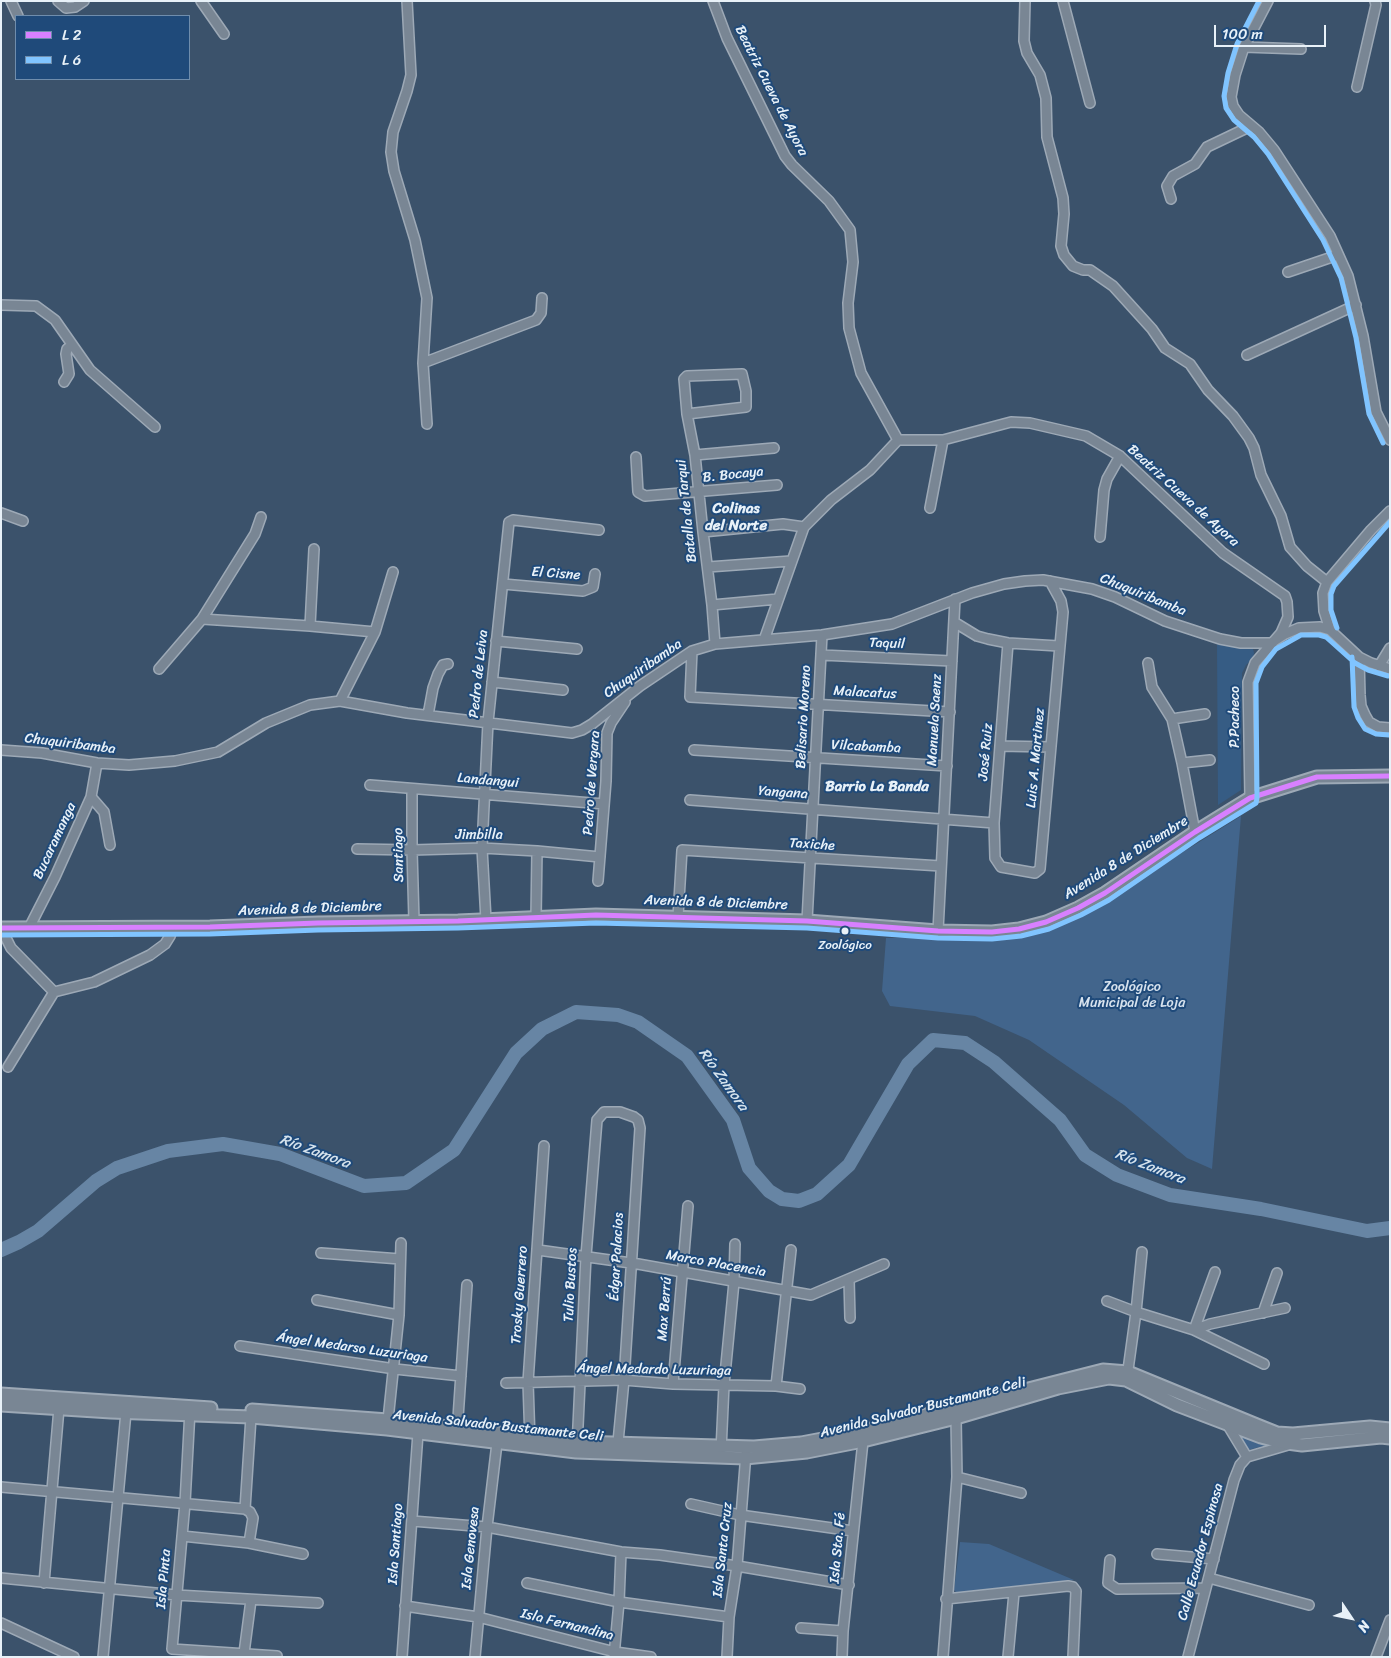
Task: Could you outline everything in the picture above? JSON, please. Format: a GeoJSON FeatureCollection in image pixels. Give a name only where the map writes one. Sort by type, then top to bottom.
{"type":"FeatureCollection","features":[{"type":"Feature","properties":{"kind":"main road","name":"Avenida 8 de Diciembre"},"geometry":{"type":"LineString","coordinates":[[3,928],[173,927],[486,920],[596,915],[807,921],[938,931],[992,932],[1020,929],[1046,922],[1078,908],[1250,798],[1317,777],[1390,776]]}},
{"type":"Feature","properties":{"kind":"main road","name":"Avenida Salvador Bustamante Celi"},"geometry":{"type":"LineString","coordinates":[[1,1404],[190,1411],[318,1419],[418,1432],[457,1433],[576,1447],[807,1452],[1057,1380],[1103,1370],[1182,1394],[1256,1426],[1278,1432],[1302,1445],[1381,1437],[1390,1438]]}},
{"type":"Feature","properties":{"kind":"main road","name":"Avenida Salvador Bustamante Celi"},"geometry":{"type":"LineString","coordinates":[[862,1436],[956,1418],[1058,1388],[1127,1376],[1177,1404],[1261,1437],[1291,1439],[1370,1428],[1390,1429]]}},
{"type":"Feature","properties":{"kind":"main road","name":"Avenida Salvador Bustamante Celi"},"geometry":{"type":"LineString","coordinates":[[1,1394],[54,1405],[126,1412],[190,1411],[251,1417],[388,1420],[457,1433],[497,1443],[530,1441]]}},
{"type":"Feature","properties":{"kind":"main road"},"geometry":{"type":"LineString","coordinates":[[1177,1404],[1182,1394]]}},
{"type":"Feature","properties":{"kind":"main road","name":"Avenida Salvador Bustamante Celi"},"geometry":{"type":"LineString","coordinates":[[576,1447],[618,1442],[721,1451]]}},
{"type":"Feature","properties":{"kind":"street"},"geometry":{"type":"LineString","coordinates":[[11,1],[18,15]]}},
{"type":"Feature","properties":{"kind":"street"},"geometry":{"type":"LineString","coordinates":[[58,1],[66,8],[75,7],[84,1]]}},
{"type":"Feature","properties":{"kind":"street"},"geometry":{"type":"LineString","coordinates":[[201,1],[224,34]]}},
{"type":"Feature","properties":{"kind":"street"},"geometry":{"type":"LineString","coordinates":[[408,1],[411,75],[393,132],[391,152],[394,171],[415,240],[427,298],[423,363],[426,424]]}},
{"type":"Feature","properties":{"kind":"street","name":"Beatriz Cueva de Ayora"},"geometry":{"type":"LineString","coordinates":[[713,1],[727,38],[785,156],[829,201],[850,230],[853,262],[848,303],[849,328],[861,373],[898,440],[943,440],[1011,422],[1030,422],[1086,436],[1120,456],[1223,553],[1285,596],[1288,617],[1282,633],[1271,643]]}},
{"type":"Feature","properties":{"kind":"street"},"geometry":{"type":"LineString","coordinates":[[1025,1],[1024,41],[1027,53],[1040,74],[1046,98],[1047,137],[1063,198],[1064,214],[1061,246],[1064,255],[1073,266],[1083,270],[1090,270],[1113,286],[1152,329],[1165,348],[1190,364],[1208,390],[1233,416],[1254,448],[1261,475],[1281,516],[1290,547],[1307,566],[1327,582]]}},
{"type":"Feature","properties":{"kind":"street"},"geometry":{"type":"LineString","coordinates":[[1064,1],[1090,104]]}},
{"type":"Feature","properties":{"kind":"street"},"geometry":{"type":"LineString","coordinates":[[1268,1],[1244,47],[1235,75],[1231,97],[1233,106],[1239,115],[1274,150],[1330,236],[1348,276],[1363,336],[1376,412],[1390,440]]}},
{"type":"Feature","properties":{"kind":"street"},"geometry":{"type":"LineString","coordinates":[[1357,87],[1376,5],[1375,1]]}},
{"type":"Feature","properties":{"kind":"street"},"geometry":{"type":"LineString","coordinates":[[1244,47],[1301,49]]}},
{"type":"Feature","properties":{"kind":"street"},"geometry":{"type":"LineString","coordinates":[[1171,199],[1167,186],[1173,176],[1195,164],[1206,147],[1251,126]]}},
{"type":"Feature","properties":{"kind":"street"},"geometry":{"type":"LineString","coordinates":[[1288,272],[1338,255]]}},
{"type":"Feature","properties":{"kind":"street"},"geometry":{"type":"LineString","coordinates":[[423,363],[536,320],[541,313],[542,298]]}},
{"type":"Feature","properties":{"kind":"street"},"geometry":{"type":"LineString","coordinates":[[1,305],[36,306],[55,320],[96,377],[155,427]]}},
{"type":"Feature","properties":{"kind":"street"},"geometry":{"type":"LineString","coordinates":[[1247,355],[1356,305]]}},
{"type":"Feature","properties":{"kind":"street"},"geometry":{"type":"LineString","coordinates":[[64,382],[69,374],[67,349],[72,345]]}},
{"type":"Feature","properties":{"kind":"street","name":"Batalla de Tarqui"},"geometry":{"type":"LineString","coordinates":[[687,414],[746,407],[744,377],[740,373],[687,376],[684,379],[687,414],[696,455],[698,493],[708,567],[715,644]]}},
{"type":"Feature","properties":{"kind":"street"},"geometry":{"type":"LineString","coordinates":[[764,640],[804,526],[831,500],[870,470],[898,440]]}},
{"type":"Feature","properties":{"kind":"street"},"geometry":{"type":"LineString","coordinates":[[930,508],[943,440]]}},
{"type":"Feature","properties":{"kind":"street"},"geometry":{"type":"LineString","coordinates":[[696,455],[774,448]]}},
{"type":"Feature","properties":{"kind":"street"},"geometry":{"type":"LineString","coordinates":[[1100,537],[1104,490],[1109,474],[1120,456]]}},
{"type":"Feature","properties":{"kind":"street","name":"B. Bocaya"},"geometry":{"type":"LineString","coordinates":[[636,457],[638,492],[645,496],[777,485]]}},
{"type":"Feature","properties":{"kind":"street"},"geometry":{"type":"LineString","coordinates":[[1390,511],[1371,530],[1327,582],[1323,593],[1324,611],[1330,630],[1359,657],[1390,670]]}},
{"type":"Feature","properties":{"kind":"street"},"geometry":{"type":"LineString","coordinates":[[1,514],[23,521]]}},
{"type":"Feature","properties":{"kind":"street"},"geometry":{"type":"LineString","coordinates":[[159,669],[202,619],[255,534],[261,517]]}},
{"type":"Feature","properties":{"kind":"street","name":"Pedro de Leiva"},"geometry":{"type":"LineString","coordinates":[[486,920],[482,848],[488,722],[509,522],[513,520],[599,530]]}},
{"type":"Feature","properties":{"kind":"street"},"geometry":{"type":"LineString","coordinates":[[702,532],[783,524],[804,526]]}},
{"type":"Feature","properties":{"kind":"street"},"geometry":{"type":"LineString","coordinates":[[310,626],[314,549]]}},
{"type":"Feature","properties":{"kind":"street"},"geometry":{"type":"LineString","coordinates":[[708,567],[791,562]]}},
{"type":"Feature","properties":{"kind":"street"},"geometry":{"type":"LineString","coordinates":[[340,701],[375,632],[393,572]]}},
{"type":"Feature","properties":{"kind":"street","name":"El Cisne"},"geometry":{"type":"LineString","coordinates":[[503,584],[583,591],[593,587],[595,574]]}},
{"type":"Feature","properties":{"kind":"street","name":"Chuquiribamba"},"geometry":{"type":"LineString","coordinates":[[1,750],[42,753],[97,764],[129,765],[176,761],[218,752],[266,723],[310,705],[340,701],[428,715],[572,733],[592,724],[631,693],[692,651],[715,644],[822,634],[892,624],[956,599],[1004,584],[1025,581],[1050,581],[1092,588],[1165,620],[1220,639],[1241,644],[1271,643],[1299,628],[1320,626],[1330,630]]}},
{"type":"Feature","properties":{"kind":"street","name":"Luis A. Martinez"},"geometry":{"type":"LineString","coordinates":[[997,863],[1001,867],[1036,872],[1040,868],[1063,612],[1061,602],[1050,581]]}},
{"type":"Feature","properties":{"kind":"street"},"geometry":{"type":"LineString","coordinates":[[712,605],[778,599]]}},
{"type":"Feature","properties":{"kind":"street","name":"Manuela Saenz"},"geometry":{"type":"LineString","coordinates":[[938,931],[956,599]]}},
{"type":"Feature","properties":{"kind":"street"},"geometry":{"type":"LineString","coordinates":[[202,619],[375,632]]}},
{"type":"Feature","properties":{"kind":"street"},"geometry":{"type":"LineString","coordinates":[[954,622],[977,636],[1008,644],[1059,646]]}},
{"type":"Feature","properties":{"kind":"street","name":"Belisario Moreno"},"geometry":{"type":"LineString","coordinates":[[807,921],[822,634]]}},
{"type":"Feature","properties":{"kind":"street"},"geometry":{"type":"LineString","coordinates":[[496,641],[577,649]]}},
{"type":"Feature","properties":{"kind":"street","name":"P.Pacheco"},"geometry":{"type":"LineString","coordinates":[[1250,798],[1248,682],[1255,663],[1271,643]]}},
{"type":"Feature","properties":{"kind":"street","name":"José Ruiz"},"geometry":{"type":"LineString","coordinates":[[997,863],[995,858],[994,823],[1008,644]]}},
{"type":"Feature","properties":{"kind":"street"},"geometry":{"type":"LineString","coordinates":[[1378,666],[1390,648]]}},
{"type":"Feature","properties":{"kind":"street","name":"Malacatus"},"geometry":{"type":"LineString","coordinates":[[692,651],[690,697],[950,712]]}},
{"type":"Feature","properties":{"kind":"street","name":"Taquil"},"geometry":{"type":"LineString","coordinates":[[821,655],[952,661]]}},
{"type":"Feature","properties":{"kind":"street"},"geometry":{"type":"LineString","coordinates":[[1359,657],[1361,706],[1370,722],[1378,727],[1390,728]]}},
{"type":"Feature","properties":{"kind":"street"},"geometry":{"type":"LineString","coordinates":[[1148,663],[1152,686],[1172,719],[1195,832]]}},
{"type":"Feature","properties":{"kind":"street"},"geometry":{"type":"LineString","coordinates":[[428,715],[433,688],[438,674],[443,665],[448,664]]}},
{"type":"Feature","properties":{"kind":"street"},"geometry":{"type":"LineString","coordinates":[[492,682],[563,690]]}},
{"type":"Feature","properties":{"kind":"street","name":"Pedro de Vergara"},"geometry":{"type":"LineString","coordinates":[[598,881],[607,733],[611,723],[631,693]]}},
{"type":"Feature","properties":{"kind":"street"},"geometry":{"type":"LineString","coordinates":[[1172,719],[1205,714]]}},
{"type":"Feature","properties":{"kind":"street"},"geometry":{"type":"LineString","coordinates":[[1000,746],[1050,747]]}},
{"type":"Feature","properties":{"kind":"street","name":"Vilcabamba"},"geometry":{"type":"LineString","coordinates":[[694,750],[947,766]]}},
{"type":"Feature","properties":{"kind":"street"},"geometry":{"type":"LineString","coordinates":[[1182,763],[1210,760]]}},
{"type":"Feature","properties":{"kind":"street","name":"Bucaramanga"},"geometry":{"type":"LineString","coordinates":[[29,928],[55,877],[91,797],[97,764]]}},
{"type":"Feature","properties":{"kind":"street","name":"Landangui"},"geometry":{"type":"LineString","coordinates":[[370,785],[604,804]]}},
{"type":"Feature","properties":{"kind":"street","name":"Santiago"},"geometry":{"type":"LineString","coordinates":[[412,788],[414,921]]}},
{"type":"Feature","properties":{"kind":"street"},"geometry":{"type":"LineString","coordinates":[[91,797],[104,812],[110,845]]}},
{"type":"Feature","properties":{"kind":"street","name":"Yangana"},"geometry":{"type":"LineString","coordinates":[[690,800],[994,823]]}},
{"type":"Feature","properties":{"kind":"street","name":"Jimbilla"},"geometry":{"type":"LineString","coordinates":[[358,849],[482,848],[600,857]]}},
{"type":"Feature","properties":{"kind":"street","name":"Taxiche"},"geometry":{"type":"LineString","coordinates":[[678,917],[682,850],[941,866]]}},
{"type":"Feature","properties":{"kind":"street"},"geometry":{"type":"LineString","coordinates":[[536,917],[537,851]]}},
{"type":"Feature","properties":{"kind":"street"},"geometry":{"type":"LineString","coordinates":[[8,1067],[54,992],[94,982],[150,955],[165,944],[173,927]]}},
{"type":"Feature","properties":{"kind":"street"},"geometry":{"type":"LineString","coordinates":[[3,928],[11,948],[54,992]]}},
{"type":"Feature","properties":{"kind":"street","name":"Édgar Palacios"},"geometry":{"type":"LineString","coordinates":[[597,1120],[604,1112],[614,1111],[628,1114],[638,1120],[640,1128],[624,1380],[618,1442]]}},
{"type":"Feature","properties":{"kind":"street","name":"Tulio Bustos"},"geometry":{"type":"LineString","coordinates":[[576,1447],[581,1382],[586,1256],[597,1120]]}},
{"type":"Feature","properties":{"kind":"street","name":"Trosky Guerrero"},"geometry":{"type":"LineString","coordinates":[[530,1441],[528,1382],[544,1146]]}},
{"type":"Feature","properties":{"kind":"street","name":"Max Berrú"},"geometry":{"type":"LineString","coordinates":[[673,1384],[688,1206]]}},
{"type":"Feature","properties":{"kind":"street"},"geometry":{"type":"LineString","coordinates":[[388,1420],[399,1316],[401,1243]]}},
{"type":"Feature","properties":{"kind":"street"},"geometry":{"type":"LineString","coordinates":[[721,1451],[724,1385],[734,1282],[735,1244]]}},
{"type":"Feature","properties":{"kind":"street","name":"Marco Placencia"},"geometry":{"type":"LineString","coordinates":[[538,1250],[630,1263],[810,1296],[884,1264]]}},
{"type":"Feature","properties":{"kind":"street"},"geometry":{"type":"LineString","coordinates":[[776,1386],[792,1250]]}},
{"type":"Feature","properties":{"kind":"street"},"geometry":{"type":"LineString","coordinates":[[1127,1376],[1142,1252]]}},
{"type":"Feature","properties":{"kind":"street"},"geometry":{"type":"LineString","coordinates":[[321,1253],[400,1259]]}},
{"type":"Feature","properties":{"kind":"street"},"geometry":{"type":"LineString","coordinates":[[1194,1330],[1215,1272]]}},
{"type":"Feature","properties":{"kind":"street"},"geometry":{"type":"LineString","coordinates":[[1263,1313],[1277,1274]]}},
{"type":"Feature","properties":{"kind":"street"},"geometry":{"type":"LineString","coordinates":[[849,1279],[850,1318]]}},
{"type":"Feature","properties":{"kind":"street"},"geometry":{"type":"LineString","coordinates":[[457,1433],[467,1285]]}},
{"type":"Feature","properties":{"kind":"street"},"geometry":{"type":"LineString","coordinates":[[317,1300],[399,1316]]}},
{"type":"Feature","properties":{"kind":"street"},"geometry":{"type":"LineString","coordinates":[[1107,1301],[1194,1330],[1264,1364]]}},
{"type":"Feature","properties":{"kind":"street"},"geometry":{"type":"LineString","coordinates":[[1194,1330],[1210,1324],[1285,1308]]}},
{"type":"Feature","properties":{"kind":"street","name":"Ángel Medarso Luzuriaga"},"geometry":{"type":"LineString","coordinates":[[240,1346],[461,1376]]}},
{"type":"Feature","properties":{"kind":"street","name":"Ángel Medardo Luzuriaga"},"geometry":{"type":"LineString","coordinates":[[506,1382],[624,1380],[673,1384],[776,1386],[800,1389]]}},
{"type":"Feature","properties":{"kind":"street"},"geometry":{"type":"LineString","coordinates":[[44,1583],[52,1491],[54,1405]]}},
{"type":"Feature","properties":{"kind":"street","name":"Isla Pinta"},"geometry":{"type":"LineString","coordinates":[[190,1411],[185,1503],[171,1653],[244,1653],[277,1656]]}},
{"type":"Feature","properties":{"kind":"street"},"geometry":{"type":"LineString","coordinates":[[103,1657],[126,1412]]}},
{"type":"Feature","properties":{"kind":"street"},"geometry":{"type":"LineString","coordinates":[[245,1508],[251,1417]]}},
{"type":"Feature","properties":{"kind":"street"},"geometry":{"type":"LineString","coordinates":[[942,1657],[957,1477],[956,1418]]}},
{"type":"Feature","properties":{"kind":"street"},"geometry":{"type":"LineString","coordinates":[[1227,1424],[1247,1457],[1291,1439]]}},
{"type":"Feature","properties":{"kind":"street","name":"Isla Santiago"},"geometry":{"type":"LineString","coordinates":[[402,1657],[418,1432]]}},
{"type":"Feature","properties":{"kind":"street","name":"Isla Sta. Fé"},"geometry":{"type":"LineString","coordinates":[[842,1657],[862,1436]]}},
{"type":"Feature","properties":{"kind":"street","name":"Isla Genovesa"},"geometry":{"type":"LineString","coordinates":[[475,1657],[497,1443]]}},
{"type":"Feature","properties":{"kind":"street","name":"Isla Santa Cruz"},"geometry":{"type":"LineString","coordinates":[[727,1657],[729,1617],[737,1566],[746,1452]]}},
{"type":"Feature","properties":{"kind":"street","name":"Calle Ecuador Espinosa"},"geometry":{"type":"LineString","coordinates":[[1188,1657],[1234,1480],[1240,1465],[1247,1457]]}},
{"type":"Feature","properties":{"kind":"street"},"geometry":{"type":"LineString","coordinates":[[957,1477],[1021,1493]]}},
{"type":"Feature","properties":{"kind":"street"},"geometry":{"type":"LineString","coordinates":[[1,1487],[245,1508],[253,1518],[249,1544]]}},
{"type":"Feature","properties":{"kind":"street"},"geometry":{"type":"LineString","coordinates":[[691,1504],[740,1515],[853,1531]]}},
{"type":"Feature","properties":{"kind":"street"},"geometry":{"type":"LineString","coordinates":[[412,1521],[487,1528],[621,1552],[660,1555],[737,1566],[849,1585]]}},
{"type":"Feature","properties":{"kind":"street"},"geometry":{"type":"LineString","coordinates":[[182,1536],[249,1544],[303,1554]]}},
{"type":"Feature","properties":{"kind":"street"},"geometry":{"type":"LineString","coordinates":[[614,1654],[621,1552]]}},
{"type":"Feature","properties":{"kind":"street"},"geometry":{"type":"LineString","coordinates":[[1156,1554],[1214,1559]]}},
{"type":"Feature","properties":{"kind":"street"},"geometry":{"type":"LineString","coordinates":[[1110,1560],[1108,1583],[1117,1589],[1206,1588]]}},
{"type":"Feature","properties":{"kind":"street"},"geometry":{"type":"LineString","coordinates":[[1,1578],[176,1595],[318,1604]]}},
{"type":"Feature","properties":{"kind":"street"},"geometry":{"type":"LineString","coordinates":[[1208,1578],[1309,1605]]}},
{"type":"Feature","properties":{"kind":"street"},"geometry":{"type":"LineString","coordinates":[[527,1583],[619,1602],[729,1617]]}},
{"type":"Feature","properties":{"kind":"street"},"geometry":{"type":"LineString","coordinates":[[946,1598],[1073,1587],[1076,1591],[1073,1657]]}},
{"type":"Feature","properties":{"kind":"street"},"geometry":{"type":"LineString","coordinates":[[1008,1657],[1014,1592]]}},
{"type":"Feature","properties":{"kind":"street"},"geometry":{"type":"LineString","coordinates":[[244,1653],[251,1600]]}},
{"type":"Feature","properties":{"kind":"street","name":"Isla Fernandina"},"geometry":{"type":"LineString","coordinates":[[405,1606],[478,1617],[614,1654],[651,1657]]}},
{"type":"Feature","properties":{"kind":"street"},"geometry":{"type":"LineString","coordinates":[[1376,1657],[1390,1620]]}},
{"type":"Feature","properties":{"kind":"street"},"geometry":{"type":"LineString","coordinates":[[1,1623],[74,1657]]}},
{"type":"Feature","properties":{"kind":"street"},"geometry":{"type":"LineString","coordinates":[[801,1628],[843,1631]]}},
{"type":"Feature","properties":{"kind":"shaded area"},"geometry":{"type":"Polygon","coordinates":[[[1217,644],[1245,647],[1253,649],[1254,653],[1253,658],[1246,665],[1242,673],[1241,790],[1218,805],[1217,644]]]}},
{"type":"Feature","properties":{"kind":"green space","name":"Zoológico Municipal de Loja"},"geometry":{"type":"Polygon","coordinates":[[[1241,816],[1212,1169],[1187,1158],[1124,1105],[1029,1040],[975,1016],[890,1006],[882,991],[886,938],[1011,937],[1045,929],[1088,911],[1241,816]]]}},
{"type":"Feature","properties":{"kind":"green space"},"geometry":{"type":"Polygon","coordinates":[[[1232,1428],[1271,1444],[1248,1450],[1232,1428]]]}},
{"type":"Feature","properties":{"kind":"green space"},"geometry":{"type":"Polygon","coordinates":[[[960,1542],[989,1544],[1074,1580],[957,1593],[954,1590],[960,1542]]]}},
{"type":"Feature","properties":{"kind":"waterway","name":"Río Zamora"},"geometry":{"type":"LineString","coordinates":[[1,1250],[38,1231],[96,1181],[117,1168],[168,1151],[223,1144],[280,1154],[364,1186],[406,1183],[454,1150],[516,1053],[542,1029],[576,1012],[618,1015],[638,1022],[687,1056],[733,1120],[749,1168],[769,1191],[782,1199],[799,1201],[817,1194],[849,1165],[908,1064],[933,1040],[965,1043],[994,1062],[1060,1120],[1085,1155],[1117,1175],[1170,1195],[1261,1209],[1367,1231],[1390,1228]]}},
{"type":"Feature","properties":{"kind":"transit line"},"geometry":{"type":"LineString","coordinates":[[1259,1],[1237,44],[1228,73],[1224,96],[1226,108],[1234,120],[1254,137],[1268,154],[1323,240],[1341,278],[1356,338],[1369,414],[1383,443]]}},
{"type":"Feature","properties":{"kind":"transit line"},"geometry":{"type":"LineString","coordinates":[[1337,628],[1331,610],[1331,594],[1334,586],[1390,522]]}},
{"type":"Feature","properties":{"kind":"transit line"},"geometry":{"type":"LineString","coordinates":[[1,935],[210,934],[596,923],[807,928],[938,938],[992,939],[1021,936],[1049,929],[1109,900],[1199,838],[1256,803],[1256,683],[1262,667],[1276,649],[1301,635],[1319,635],[1326,637],[1355,663],[1368,670],[1388,676]]}},
{"type":"Feature","properties":{"kind":"transit line"},"geometry":{"type":"LineString","coordinates":[[1352,657],[1354,707],[1358,718],[1365,729],[1376,734],[1389,735]]}},
{"type":"Feature","properties":{"kind":"transit line"},"geometry":{"type":"LineString","coordinates":[[1,928],[210,927],[458,921],[596,915],[807,921],[938,931],[992,932],[1019,929],[1046,922],[1078,908],[1105,893],[1195,832],[1250,798],[1317,777],[1390,776]]}},
{"type":"Feature","properties":{"kind":"place","name":"Zoológico"},"geometry":{"type":"Point","coordinates":[845,931]}},
{"type":"Feature","properties":{"kind":"district","name":"Colinas del Norte"},"geometry":{"type":"Point","coordinates":[736,518]}},
{"type":"Feature","properties":{"kind":"district","name":"Barrio La Banda"},"geometry":{"type":"Point","coordinates":[877,787]}}]}
